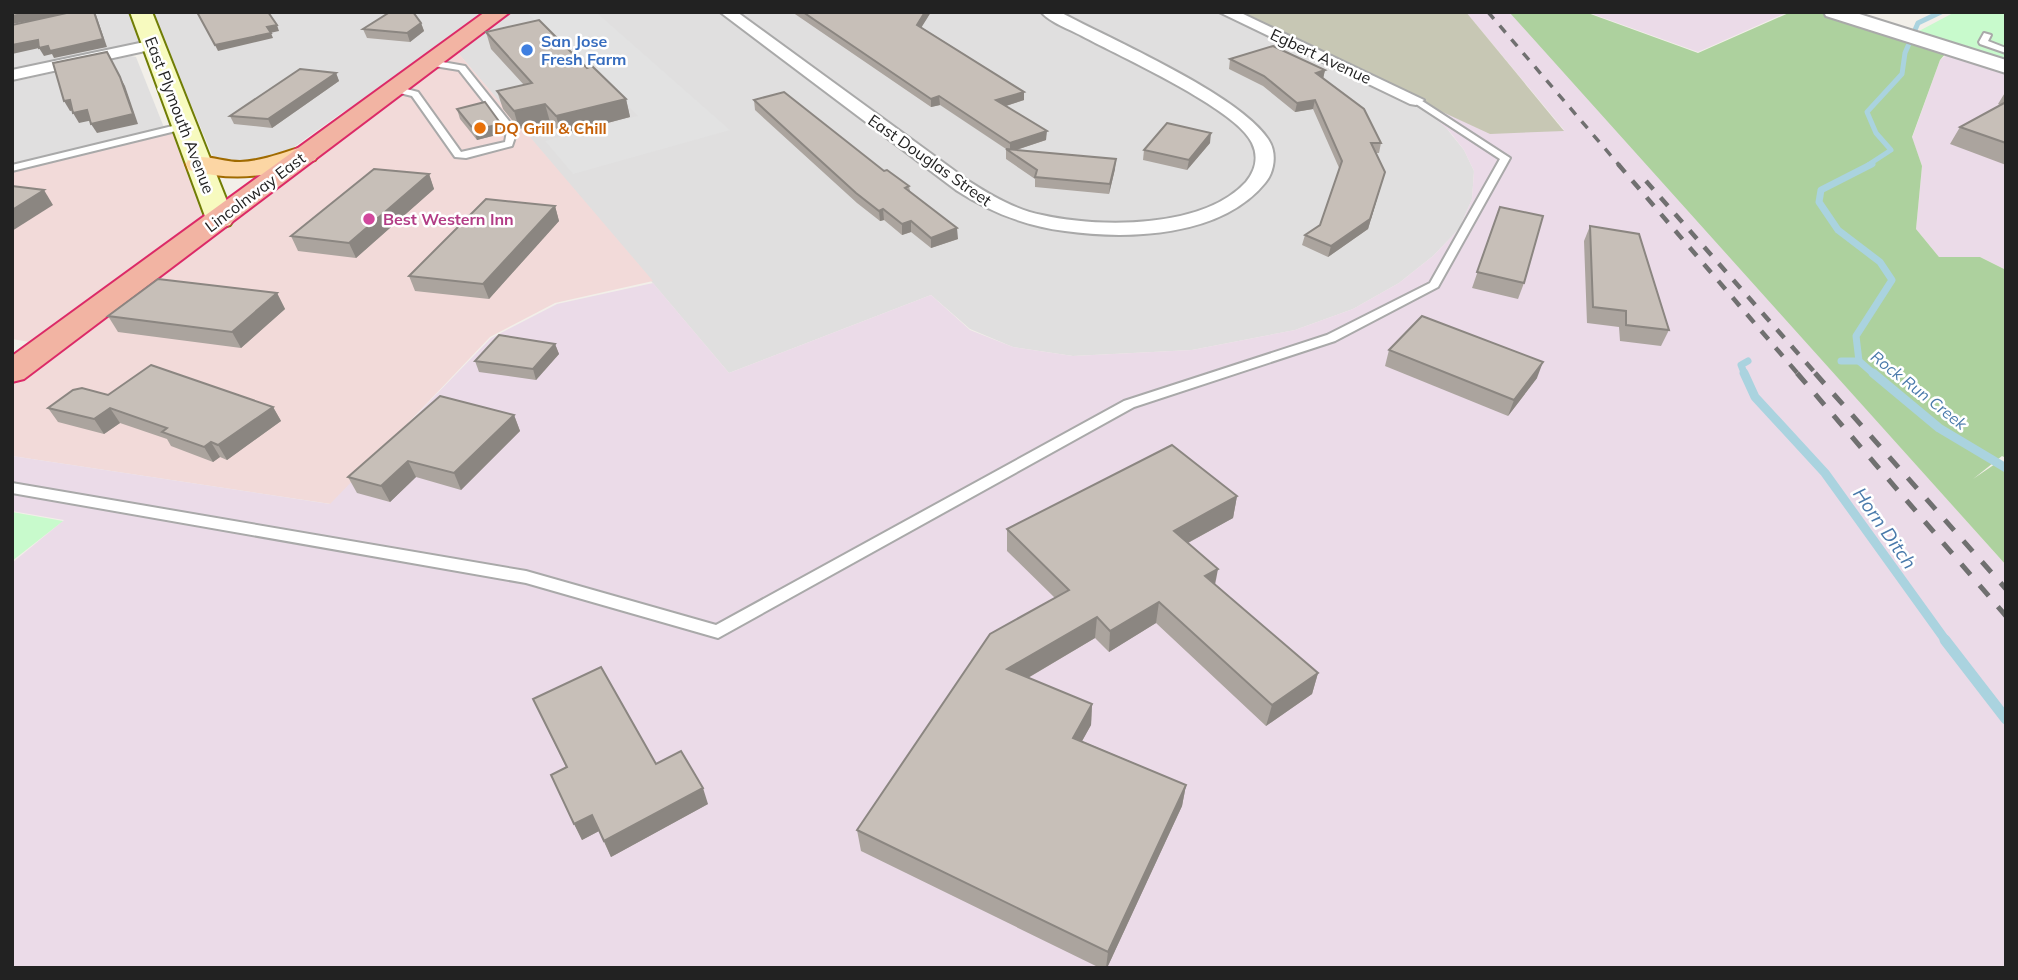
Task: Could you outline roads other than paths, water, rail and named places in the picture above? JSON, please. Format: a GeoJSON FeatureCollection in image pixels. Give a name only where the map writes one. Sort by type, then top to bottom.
{"type":"FeatureCollection","features":[{"type":"Feature","properties":{"kind":"highway","name":"Lincolnway East"},"geometry":{"type":"LineString","coordinates":[[12,372],[499,12]]}},
{"type":"Feature","properties":{"kind":"main road","name":"East Plymouth Avenue"},"geometry":{"type":"LineString","coordinates":[[141,12],[220,219]]}},
{"type":"Feature","properties":{"kind":"main road"},"geometry":{"type":"LineString","coordinates":[[199,164],[218,170],[251,170],[306,154]]}},
{"type":"Feature","properties":{"kind":"street","name":"East Douglas Street"},"geometry":{"type":"LineString","coordinates":[[727,12],[979,197],[1024,217],[1051,223],[1115,227],[1175,223],[1201,215],[1242,195],[1265,172],[1269,158],[1256,131],[1217,102]]}},
{"type":"Feature","properties":{"kind":"street"},"geometry":{"type":"LineString","coordinates":[[1048,12],[1217,102]]}},
{"type":"Feature","properties":{"kind":"street","name":"Egbert Avenue"},"geometry":{"type":"LineString","coordinates":[[1226,12],[1416,100]]}},
{"type":"Feature","properties":{"kind":"street"},"geometry":{"type":"LineString","coordinates":[[1833,12],[2006,67]]}},
{"type":"Feature","properties":{"kind":"street"},"geometry":{"type":"LineString","coordinates":[[12,75],[154,45]]}},
{"type":"Feature","properties":{"kind":"lane"},"geometry":{"type":"LineString","coordinates":[[1987,34],[1983,42],[1986,45],[2006,51]]}},
{"type":"Feature","properties":{"kind":"lane"},"geometry":{"type":"LineString","coordinates":[[395,89],[415,94],[457,155],[509,144],[512,131],[461,68],[430,63]]}},
{"type":"Feature","properties":{"kind":"lane"},"geometry":{"type":"LineString","coordinates":[[12,488],[526,577],[718,632],[1129,404],[1331,338],[1434,285],[1505,158],[1416,100]]}},
{"type":"Feature","properties":{"kind":"lane"},"geometry":{"type":"LineString","coordinates":[[12,168],[185,126]]}},
{"type":"Feature","properties":{"kind":"waterway","name":"Rock Run Creek"},"geometry":{"type":"LineString","coordinates":[[1868,165],[1891,150],[1876,133],[1867,112],[1902,74],[1905,53],[1918,23],[1941,12]]}},
{"type":"Feature","properties":{"kind":"waterway","name":"Rock Run Creek"},"geometry":{"type":"LineString","coordinates":[[1859,361],[1856,336],[1892,280],[1880,262],[1838,230],[1819,202],[1821,190],[1872,164]]}},
{"type":"Feature","properties":{"kind":"waterway","name":"Horn Ditch"},"geometry":{"type":"LineString","coordinates":[[1745,375],[1741,365],[1748,361]]}},
{"type":"Feature","properties":{"kind":"waterway"},"geometry":{"type":"LineString","coordinates":[[1841,361],[1859,361]]}},
{"type":"Feature","properties":{"kind":"waterway","name":"Rock Run Creek"},"geometry":{"type":"LineString","coordinates":[[1859,361],[1875,375]]}},
{"type":"Feature","properties":{"kind":"waterway","name":"Horn Ditch"},"geometry":{"type":"LineString","coordinates":[[1744,373],[1755,397],[1825,473],[1946,641]]}},
{"type":"Feature","properties":{"kind":"waterway","name":"Rock Run Creek"},"geometry":{"type":"LineString","coordinates":[[1873,373],[1939,428],[2006,468]]}},
{"type":"Feature","properties":{"kind":"waterway","name":"Horn Ditch"},"geometry":{"type":"LineString","coordinates":[[1945,640],[2006,719]]}},
{"type":"Feature","properties":{"kind":"railway"},"geometry":{"type":"LineString","coordinates":[[1488,12],[1619,165]]}},
{"type":"Feature","properties":{"kind":"railway"},"geometry":{"type":"LineString","coordinates":[[1618,164],[1799,375]]}},
{"type":"Feature","properties":{"kind":"railway"},"geometry":{"type":"LineString","coordinates":[[1646,181],[1817,375]]}},
{"type":"Feature","properties":{"kind":"railway"},"geometry":{"type":"LineString","coordinates":[[1797,373],[2006,616]]}},
{"type":"Feature","properties":{"kind":"railway"},"geometry":{"type":"LineString","coordinates":[[1815,373],[2006,589]]}},
{"type":"Feature","properties":{"kind":"place","name":"San Jose Fresh Farm"},"geometry":{"type":"Point","coordinates":[527,50]}},
{"type":"Feature","properties":{"kind":"place","name":"DQ Grill & Chill"},"geometry":{"type":"Point","coordinates":[480,128]}},
{"type":"Feature","properties":{"kind":"place","name":"Best Western Inn"},"geometry":{"type":"Point","coordinates":[369,219]}}]}
